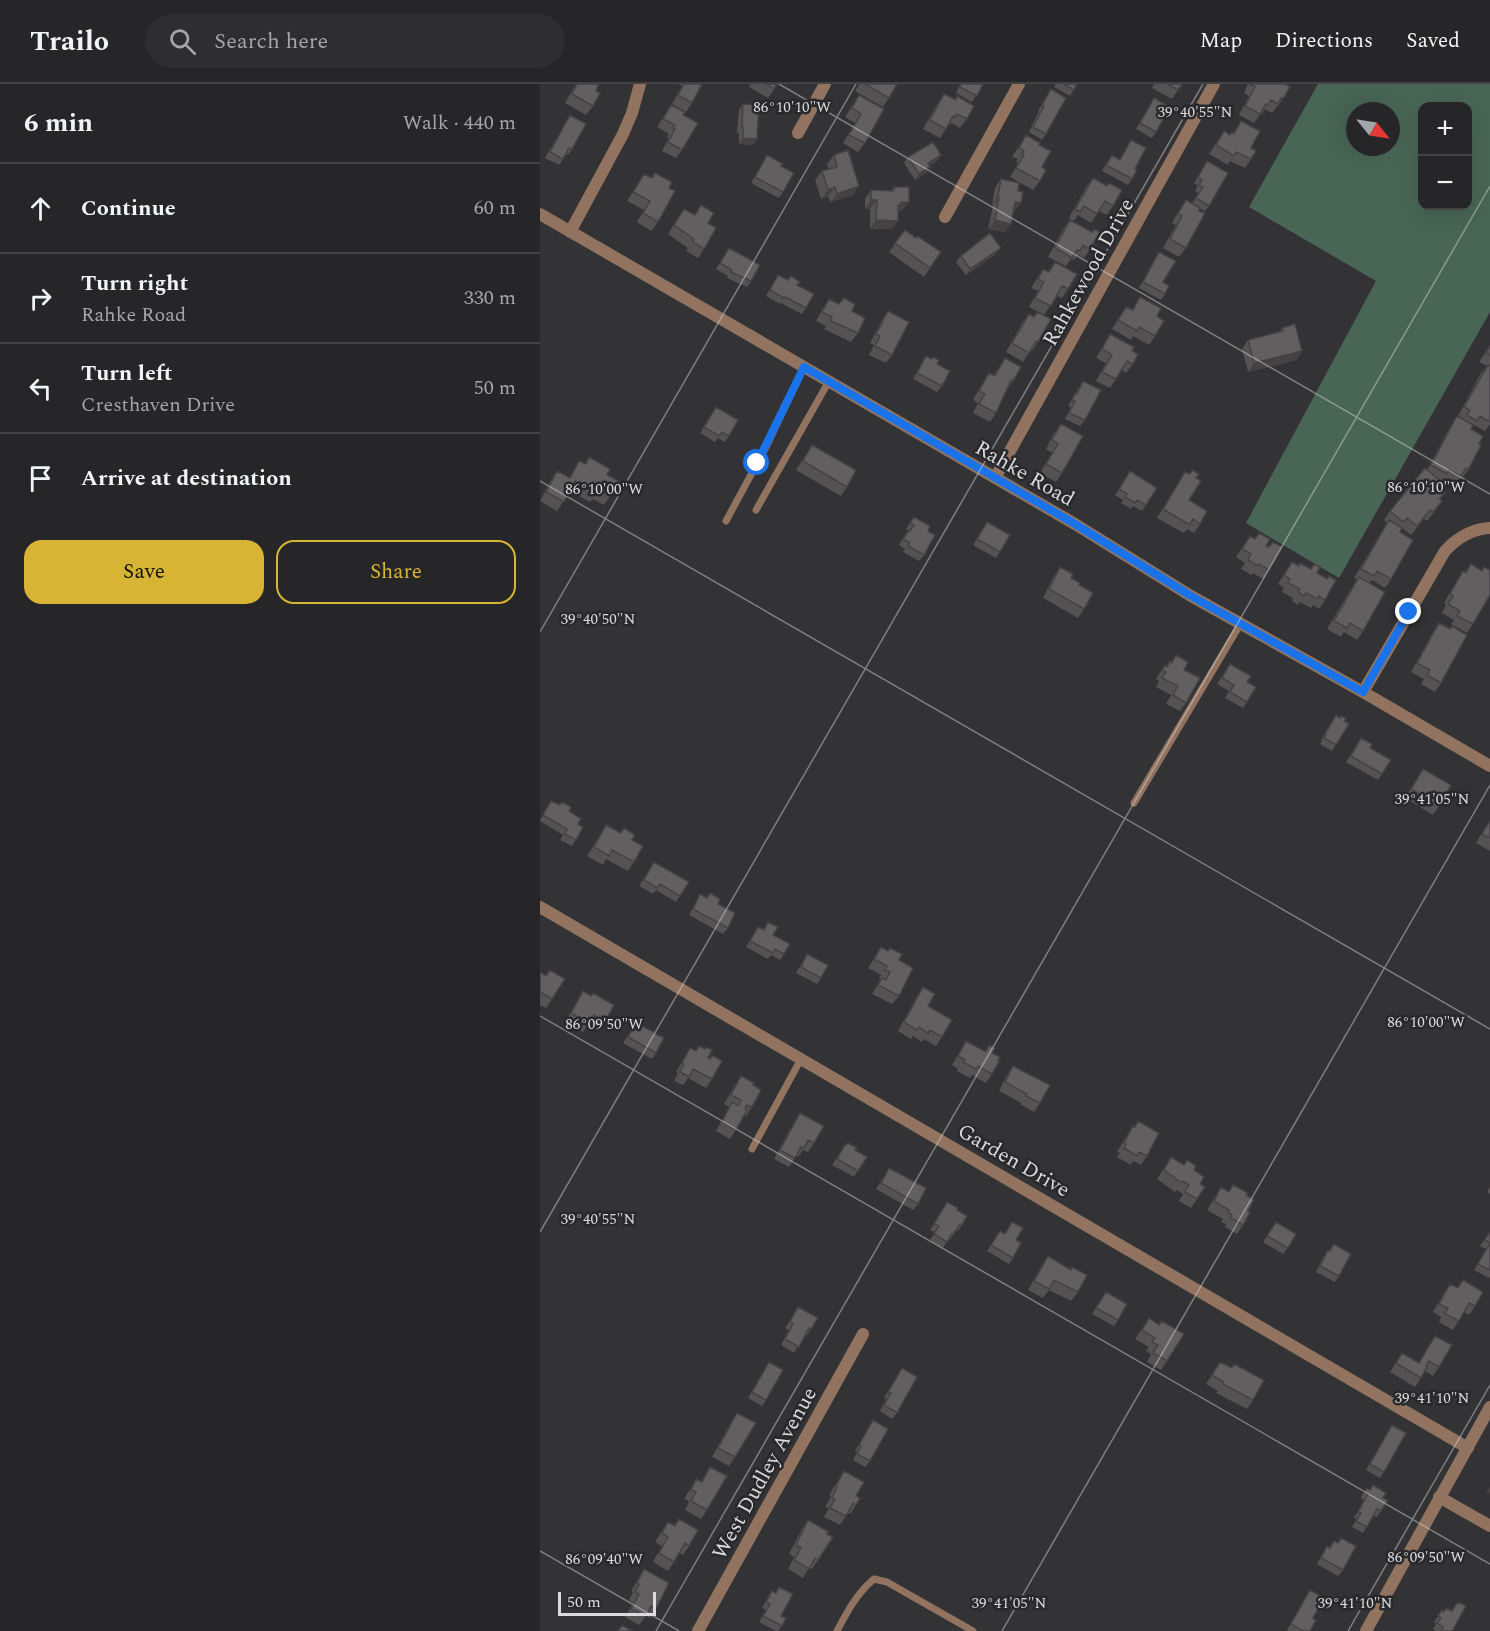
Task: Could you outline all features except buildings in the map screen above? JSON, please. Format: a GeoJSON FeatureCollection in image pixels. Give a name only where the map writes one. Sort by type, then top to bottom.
{"type":"FeatureCollection","features":[{"type":"Feature","properties":{"kind":"street"},"geometry":{"type":"LineString","coordinates":[[570,231],[624,135],[640,84]]}},
{"type":"Feature","properties":{"kind":"street"},"geometry":{"type":"LineString","coordinates":[[798,133],[825,84]]}},
{"type":"Feature","properties":{"kind":"street"},"geometry":{"type":"LineString","coordinates":[[945,217],[1018,84]]}},
{"type":"Feature","properties":{"kind":"street","name":"Rahkewood Drive"},"geometry":{"type":"LineString","coordinates":[[995,478],[1214,84]]}},
{"type":"Feature","properties":{"kind":"street","name":"Rahke Road"},"geometry":{"type":"LineString","coordinates":[[540,214],[1075,524],[1191,596],[1490,766]]}},
{"type":"Feature","properties":{"kind":"street"},"geometry":{"type":"LineString","coordinates":[[1363,692],[1444,551],[1465,534],[1490,528]]}},
{"type":"Feature","properties":{"kind":"street","name":"Garden Drive"},"geometry":{"type":"LineString","coordinates":[[540,907],[1468,1448]]}},
{"type":"Feature","properties":{"kind":"street","name":"West Dudley Avenue"},"geometry":{"type":"LineString","coordinates":[[698,1631],[863,1334]]}},
{"type":"Feature","properties":{"kind":"street"},"geometry":{"type":"LineString","coordinates":[[1366,1631],[1490,1407]]}},
{"type":"Feature","properties":{"kind":"street"},"geometry":{"type":"LineString","coordinates":[[1440,1497],[1490,1526]]}},
{"type":"Feature","properties":{"kind":"lane"},"geometry":{"type":"LineString","coordinates":[[726,521],[766,447],[804,367]]}},
{"type":"Feature","properties":{"kind":"lane"},"geometry":{"type":"LineString","coordinates":[[756,510],[829,381]]}},
{"type":"Feature","properties":{"kind":"lane"},"geometry":{"type":"LineString","coordinates":[[1134,803],[1241,623]]}},
{"type":"Feature","properties":{"kind":"lane"},"geometry":{"type":"LineString","coordinates":[[752,1149],[801,1059]]}},
{"type":"Feature","properties":{"kind":"lane"},"geometry":{"type":"LineString","coordinates":[[837,1631],[850,1607],[873,1579],[887,1582],[973,1631]]}},
{"type":"Feature","properties":{"kind":"green space"},"geometry":{"type":"Polygon","coordinates":[[[1318,84],[1490,84],[1490,312],[1339,578],[1246,523],[1376,281],[1249,207],[1318,84]]]}},
{"type":"Feature","properties":{"kind":"route"},"geometry":{"type":"LineString","coordinates":[[757,463],[804,367],[1075,524],[1191,596],[1363,692],[1409,612]]}}]}
